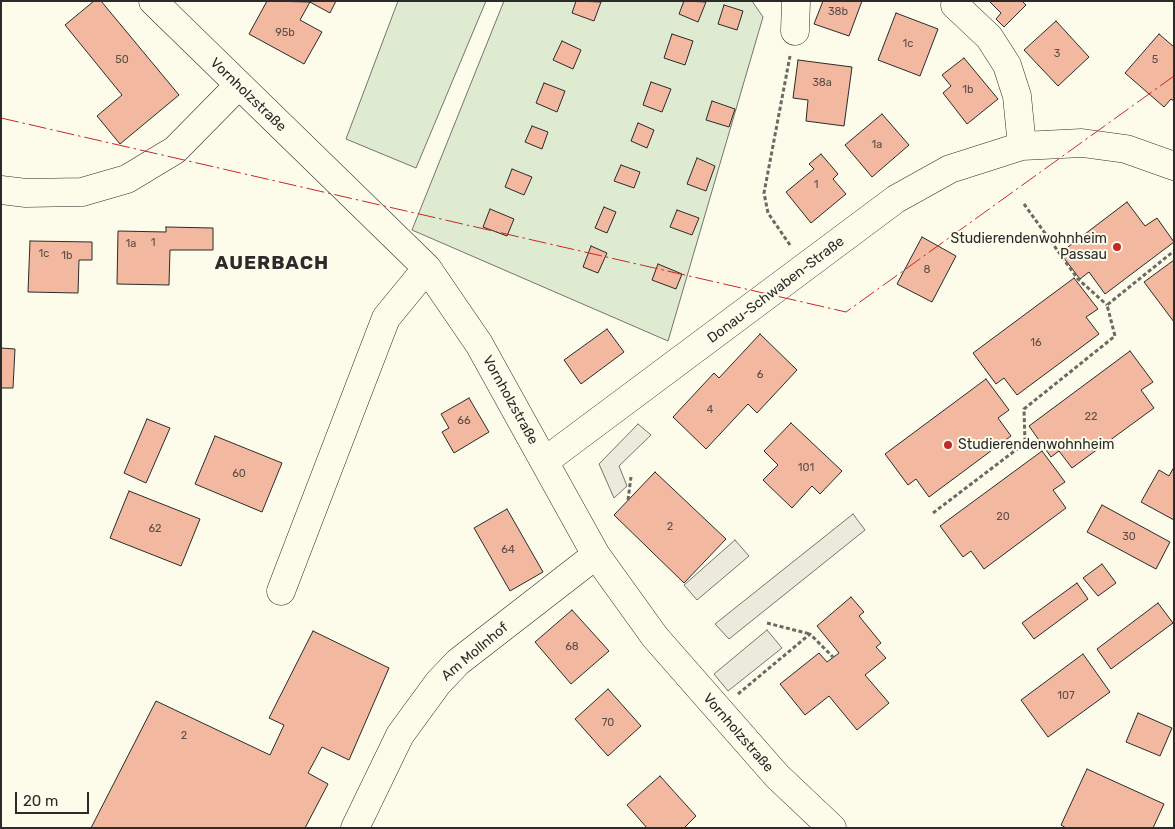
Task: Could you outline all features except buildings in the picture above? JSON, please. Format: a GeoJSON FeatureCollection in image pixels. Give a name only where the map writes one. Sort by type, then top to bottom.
{"type":"FeatureCollection","features":[{"type":"Feature","properties":{"kind":"street","name":"Vornholzstraße"},"geometry":{"type":"LineString","coordinates":[[153,1],[238,86],[427,268],[479,344],[596,555],[655,637],[777,776],[832,828]]}},
{"type":"Feature","properties":{"kind":"street"},"geometry":{"type":"LineString","coordinates":[[795,31],[796,1]]}},
{"type":"Feature","properties":{"kind":"street"},"geometry":{"type":"LineString","coordinates":[[955,5],[989,37],[1007,64],[1017,96],[1022,146]]}},
{"type":"Feature","properties":{"kind":"street"},"geometry":{"type":"LineString","coordinates":[[1,190],[26,193],[82,192],[127,179],[175,150],[238,86]]}},
{"type":"Feature","properties":{"kind":"street","name":"Donau-Schwaben-Straße"},"geometry":{"type":"LineString","coordinates":[[545,461],[896,199],[950,169],[1022,146],[1082,143],[1126,149],[1174,166]]}},
{"type":"Feature","properties":{"kind":"street"},"geometry":{"type":"LineString","coordinates":[[281,591],[386,318],[427,268]]}},
{"type":"Feature","properties":{"kind":"street","name":"Am Mollnhof"},"geometry":{"type":"LineString","coordinates":[[355,828],[400,735],[438,683],[458,662],[596,555]]}},
{"type":"Feature","properties":{"kind":"path"},"geometry":{"type":"LineString","coordinates":[[795,31],[764,193],[768,213],[806,268]]}},
{"type":"Feature","properties":{"kind":"path"},"geometry":{"type":"LineString","coordinates":[[933,513],[1025,443],[1024,409],[1115,336],[1107,305],[1078,279],[1024,204]]}},
{"type":"Feature","properties":{"kind":"path"},"geometry":{"type":"LineString","coordinates":[[1107,305],[1174,251]]}},
{"type":"Feature","properties":{"kind":"path"},"geometry":{"type":"LineString","coordinates":[[628,500],[632,477]]}},
{"type":"Feature","properties":{"kind":"path"},"geometry":{"type":"LineString","coordinates":[[767,624],[810,634],[833,658]]}},
{"type":"Feature","properties":{"kind":"path"},"geometry":{"type":"LineString","coordinates":[[718,710],[810,634]]}},
{"type":"Feature","properties":{"kind":"green space"},"geometry":{"type":"Polygon","coordinates":[[[398,1],[486,1],[416,168],[346,139],[398,1]]]}},
{"type":"Feature","properties":{"kind":"green space"},"geometry":{"type":"Polygon","coordinates":[[[504,1],[752,1],[763,17],[668,341],[412,230],[504,1]]]}},
{"type":"Feature","properties":{"kind":"shaded area"},"geometry":{"type":"Polygon","coordinates":[[[638,424],[651,435],[619,466],[627,486],[614,498],[599,464],[638,424]]]}},
{"type":"Feature","properties":{"kind":"shaded area"},"geometry":{"type":"Polygon","coordinates":[[[853,514],[865,530],[729,639],[715,624],[853,514]]]}},
{"type":"Feature","properties":{"kind":"shaded area"},"geometry":{"type":"Polygon","coordinates":[[[735,540],[749,556],[697,600],[684,585],[735,540]]]}},
{"type":"Feature","properties":{"kind":"shaded area"},"geometry":{"type":"Polygon","coordinates":[[[767,630],[782,648],[728,691],[714,674],[767,630]]]}},
{"type":"Feature","properties":{"kind":"power"},"geometry":{"type":"LineString","coordinates":[[1,118],[846,312],[1174,76]]}},
{"type":"Feature","properties":{"kind":"place","name":"Studierendenwohnheim Passau"},"geometry":{"type":"Point","coordinates":[1117,247]}},
{"type":"Feature","properties":{"kind":"place","name":"Studierendenwohnheim"},"geometry":{"type":"Point","coordinates":[948,445]}},
{"type":"Feature","properties":{"kind":"district","name":"AUERBACH"},"geometry":{"type":"Point","coordinates":[272,264]}}]}
